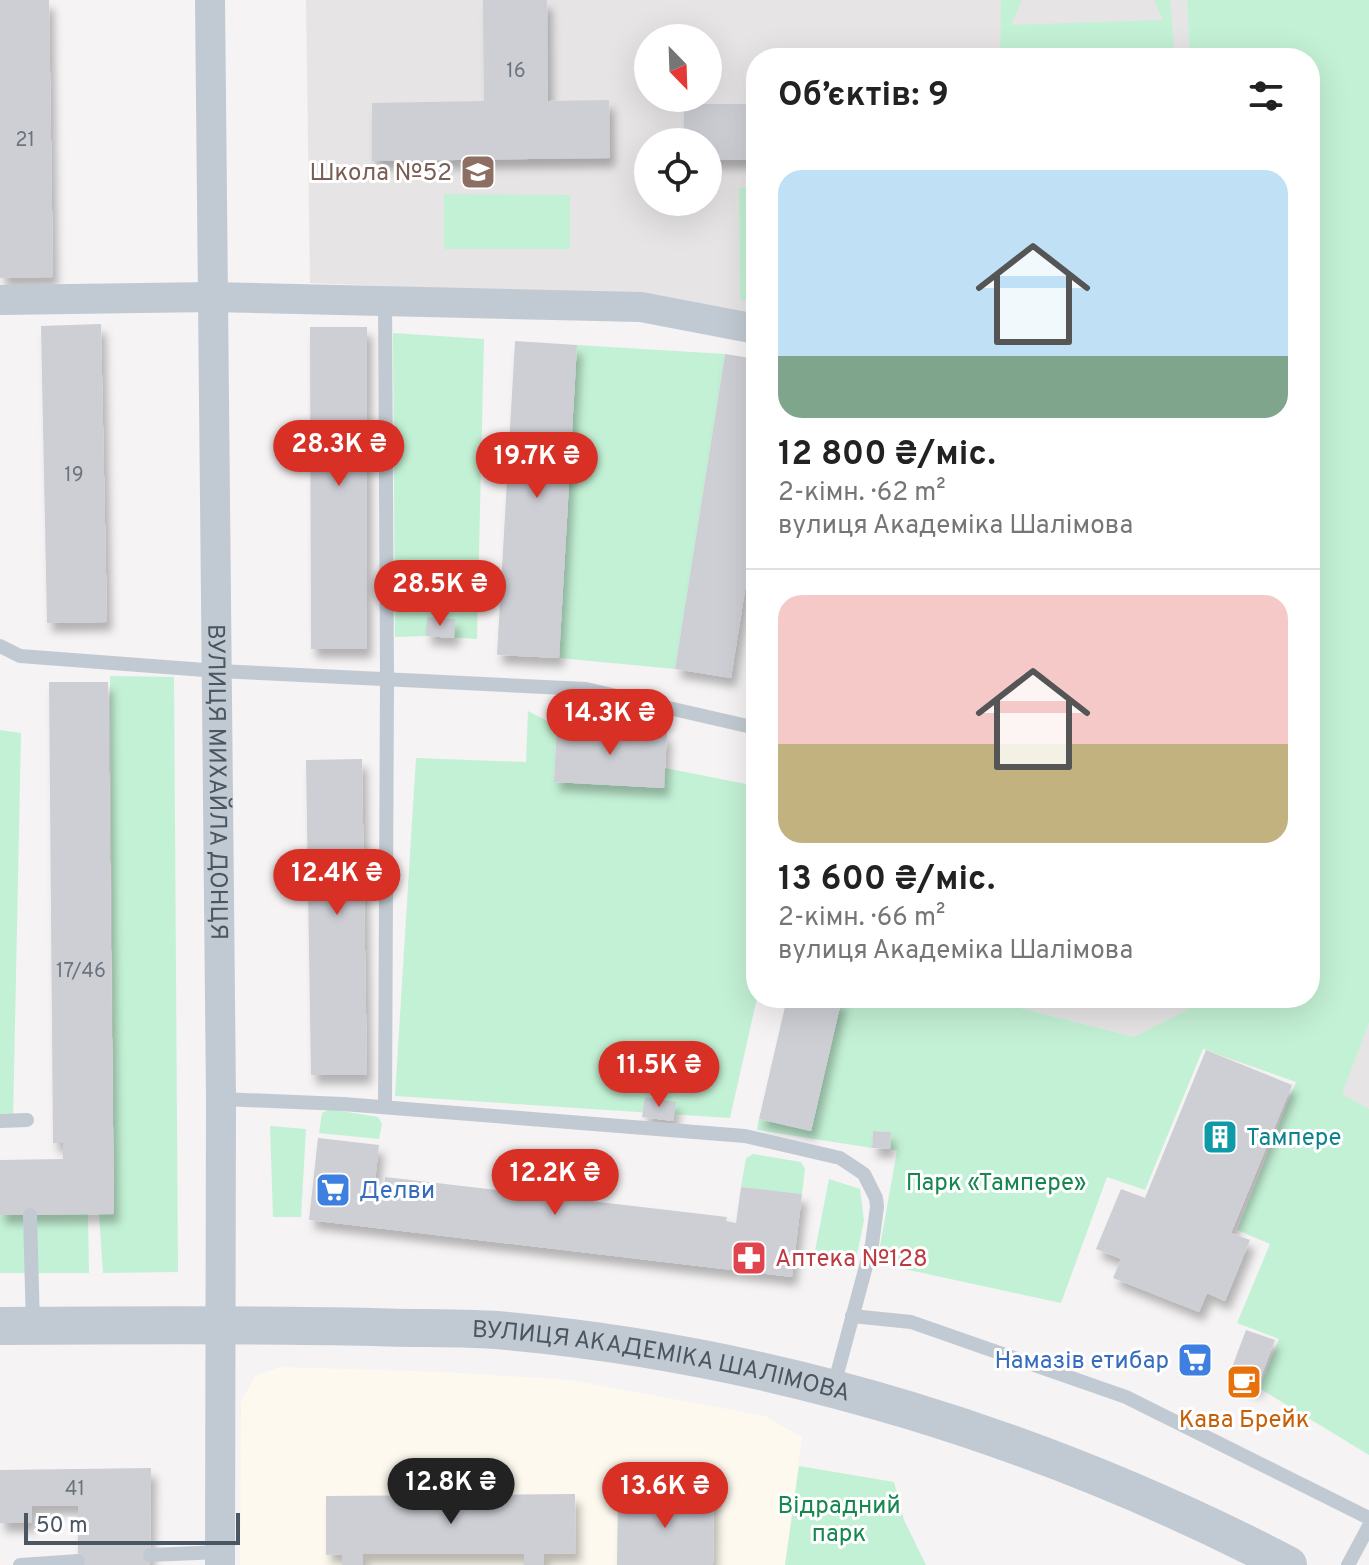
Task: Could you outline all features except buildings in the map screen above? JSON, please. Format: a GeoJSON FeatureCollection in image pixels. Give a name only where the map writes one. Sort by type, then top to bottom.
{"type":"FeatureCollection","features":[{"type":"Feature","properties":{"kind":"street","name":"ВУЛИЦЯ МИХАЙЛА ДОНЦЯ"},"geometry":{"type":"LineString","coordinates":[[210,0],[221,1099],[220,1559]]}},
{"type":"Feature","properties":{"kind":"street"},"geometry":{"type":"LineString","coordinates":[[0,300],[212,297],[641,307],[746,327]]}},
{"type":"Feature","properties":{"kind":"street","name":"ВУЛИЦЯ АКАДЕМІКА ШАЛІМОВА"},"geometry":{"type":"LineString","coordinates":[[11,1331],[505,1331],[650,1350],[768,1372],[946,1422],[1142,1494],[1220,1529],[1288,1565]]}},
{"type":"Feature","properties":{"kind":"street","name":"ВУЛИЦЯ АКАДЕМІКА ШАЛІМОВА"},"geometry":{"type":"LineString","coordinates":[[220,1332],[507,1345],[646,1363],[783,1391],[884,1416],[1102,1492],[1259,1565]]}},
{"type":"Feature","properties":{"kind":"lane"},"geometry":{"type":"LineString","coordinates":[[385,301],[385,1107]]}},
{"type":"Feature","properties":{"kind":"lane"},"geometry":{"type":"LineString","coordinates":[[0,646],[20,656],[218,671],[586,689],[746,726]]}},
{"type":"Feature","properties":{"kind":"lane"},"geometry":{"type":"LineString","coordinates":[[221,1099],[385,1107],[745,1136],[840,1158],[864,1174],[877,1207],[872,1244],[833,1389]]}},
{"type":"Feature","properties":{"kind":"lane"},"geometry":{"type":"LineString","coordinates":[[0,1121],[27,1120]]}},
{"type":"Feature","properties":{"kind":"lane"},"geometry":{"type":"LineString","coordinates":[[11,1331],[30,1215]]}},
{"type":"Feature","properties":{"kind":"lane"},"geometry":{"type":"LineString","coordinates":[[852,1316],[911,1322],[1126,1397],[1369,1518]]}},
{"type":"Feature","properties":{"kind":"lane"},"geometry":{"type":"LineString","coordinates":[[1348,1565],[1369,1526]]}},
{"type":"Feature","properties":{"kind":"lane"},"geometry":{"type":"LineString","coordinates":[[150,1555],[220,1559]]}},
{"type":"Feature","properties":{"kind":"lane"},"geometry":{"type":"LineString","coordinates":[[20,1565],[78,1561]]}},
{"type":"Feature","properties":{"kind":"shaded area","name":"Школа №52"},"geometry":{"type":"Polygon","coordinates":[[[306,0],[1187,0],[1189,48],[746,48],[746,314],[658,297],[310,283],[306,0]]]}},
{"type":"Feature","properties":{"kind":"shaded area"},"geometry":{"type":"Polygon","coordinates":[[[1021,1008],[1191,1008],[1134,1037],[1021,1008]]]}},
{"type":"Feature","properties":{"kind":"shaded area"},"geometry":{"type":"Polygon","coordinates":[[[1369,1023],[1369,1109],[1341,1095],[1369,1023]]]}},
{"type":"Feature","properties":{"kind":"shaded area"},"geometry":{"type":"Polygon","coordinates":[[[281,1367],[446,1372],[570,1380],[765,1416],[802,1437],[785,1565],[240,1565],[241,1401],[256,1375],[281,1367]]]}},
{"type":"Feature","properties":{"kind":"green space"},"geometry":{"type":"Polygon","coordinates":[[[1001,0],[1022,0],[1011,25],[1163,20],[1154,0],[1170,0],[1174,48],[1000,48],[1001,0]]]}},
{"type":"Feature","properties":{"kind":"green space","name":"Парк «Тампере»"},"geometry":{"type":"Polygon","coordinates":[[[1187,0],[1369,0],[1369,1023],[1342,1094],[1369,1109],[1369,1455],[1259,1388],[1279,1339],[1237,1323],[1270,1244],[1237,1230],[1296,1082],[1203,1049],[1145,1190],[1107,1177],[1061,1303],[877,1263],[897,1151],[890,1149],[891,1132],[873,1131],[872,1148],[757,1130],[759,1119],[811,1131],[840,1008],[1021,1008],[1134,1037],[1191,1008],[1320,1008],[1320,48],[1189,48],[1187,0]]]}},
{"type":"Feature","properties":{"kind":"green space"},"geometry":{"type":"Polygon","coordinates":[[[739,188],[746,188],[746,300],[740,300],[739,188]]]}},
{"type":"Feature","properties":{"kind":"green space"},"geometry":{"type":"Polygon","coordinates":[[[444,194],[570,195],[570,249],[444,249],[444,194]]]}},
{"type":"Feature","properties":{"kind":"green space"},"geometry":{"type":"Polygon","coordinates":[[[393,333],[484,339],[477,639],[395,637],[393,333]]]}},
{"type":"Feature","properties":{"kind":"green space"},"geometry":{"type":"Polygon","coordinates":[[[577,345],[725,354],[675,669],[559,658],[577,345]]]}},
{"type":"Feature","properties":{"kind":"green space"},"geometry":{"type":"Polygon","coordinates":[[[110,676],[174,677],[178,1272],[103,1273],[99,1214],[114,1213],[110,676]]]}},
{"type":"Feature","properties":{"kind":"green space"},"geometry":{"type":"Polygon","coordinates":[[[528,711],[557,726],[554,782],[663,788],[665,768],[746,784],[746,1008],[755,1008],[730,1118],[395,1096],[416,758],[526,762],[528,711]]]}},
{"type":"Feature","properties":{"kind":"green space"},"geometry":{"type":"Polygon","coordinates":[[[0,730],[21,733],[13,1121],[0,1121],[0,730]]]}},
{"type":"Feature","properties":{"kind":"green space"},"geometry":{"type":"Polygon","coordinates":[[[330,1109],[378,1117],[382,1124],[379,1139],[319,1133],[322,1113],[330,1109]]]}},
{"type":"Feature","properties":{"kind":"green space"},"geometry":{"type":"Polygon","coordinates":[[[270,1126],[306,1129],[301,1217],[273,1217],[270,1126]]]}},
{"type":"Feature","properties":{"kind":"green space"},"geometry":{"type":"Polygon","coordinates":[[[753,1154],[801,1162],[805,1169],[802,1194],[741,1187],[746,1158],[753,1154]]]}},
{"type":"Feature","properties":{"kind":"green space"},"geometry":{"type":"Polygon","coordinates":[[[829,1179],[860,1189],[864,1221],[856,1259],[814,1256],[829,1179]]]}},
{"type":"Feature","properties":{"kind":"green space"},"geometry":{"type":"Polygon","coordinates":[[[88,1214],[89,1273],[36,1273],[36,1215],[88,1214]]]}},
{"type":"Feature","properties":{"kind":"green space"},"geometry":{"type":"Polygon","coordinates":[[[0,1215],[23,1215],[26,1273],[0,1273],[0,1215]]]}},
{"type":"Feature","properties":{"kind":"green space","name":"Відрадний парк"},"geometry":{"type":"Polygon","coordinates":[[[799,1466],[894,1482],[904,1520],[926,1565],[785,1565],[799,1466]]]}},
{"type":"Feature","properties":{"kind":"place","name":"Школа №52"},"geometry":{"type":"Point","coordinates":[478,172]}},
{"type":"Feature","properties":{"kind":"place","name":"Тампере"},"geometry":{"type":"Point","coordinates":[1220,1137]}},
{"type":"Feature","properties":{"kind":"place","name":"Делви"},"geometry":{"type":"Point","coordinates":[333,1190]}},
{"type":"Feature","properties":{"kind":"place","name":"Аптека №128"},"geometry":{"type":"Point","coordinates":[749,1258]}},
{"type":"Feature","properties":{"kind":"place","name":"Намазів етибар"},"geometry":{"type":"Point","coordinates":[1195,1360]}},
{"type":"Feature","properties":{"kind":"place","name":"Кава Брейк"},"geometry":{"type":"Point","coordinates":[1244,1382]}}]}
